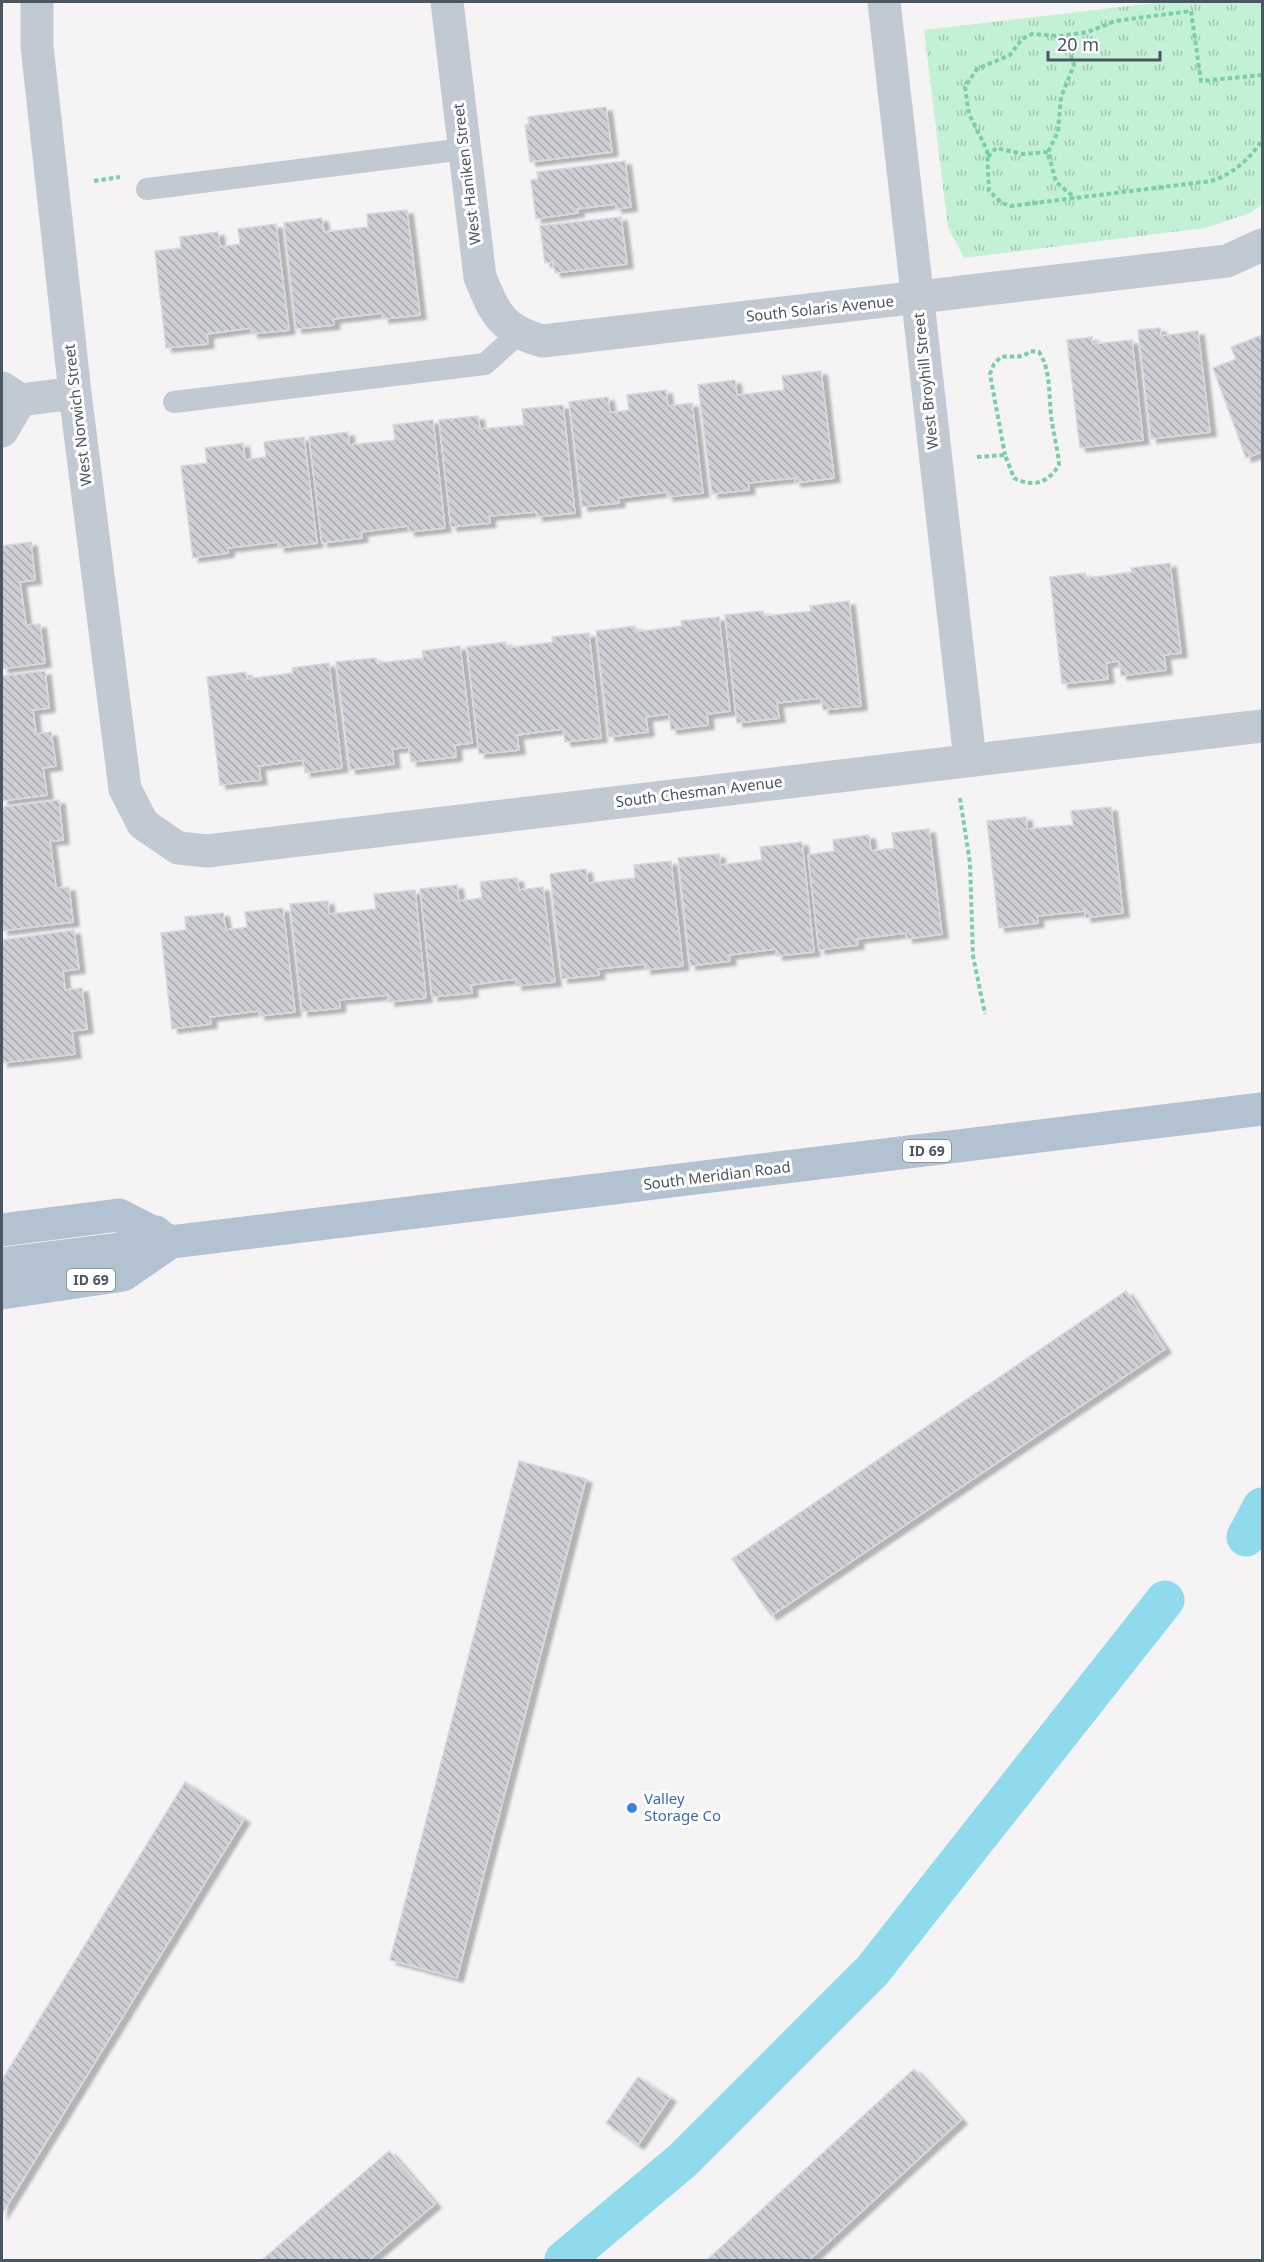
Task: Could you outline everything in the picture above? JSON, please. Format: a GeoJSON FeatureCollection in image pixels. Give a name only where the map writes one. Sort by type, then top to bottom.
{"type":"FeatureCollection","features":[{"type":"Feature","properties":{"kind":"main road","name":"South Meridian Road"},"geometry":{"type":"LineString","coordinates":[[2,1293],[123,1275],[164,1237],[1263,1110]]}},
{"type":"Feature","properties":{"kind":"main road"},"geometry":{"type":"LineString","coordinates":[[2,1230],[119,1215],[164,1237]]}},
{"type":"Feature","properties":{"kind":"main road"},"geometry":{"type":"LineString","coordinates":[[2,1264],[119,1249],[164,1237]]}},
{"type":"Feature","properties":{"kind":"street","name":"West Norwich Street"},"geometry":{"type":"LineString","coordinates":[[37,2],[37,46],[75,393],[124,789],[143,824]]}},
{"type":"Feature","properties":{"kind":"street","name":"West Haniken Street"},"geometry":{"type":"LineString","coordinates":[[447,2],[480,277],[492,309],[518,334]]}},
{"type":"Feature","properties":{"kind":"street","name":"West Broyhill Street"},"geometry":{"type":"LineString","coordinates":[[884,2],[970,760]]}},
{"type":"Feature","properties":{"kind":"street","name":"South Solaris Avenue"},"geometry":{"type":"LineString","coordinates":[[518,334],[543,341],[917,299],[1227,261],[1263,245]]}},
{"type":"Feature","properties":{"kind":"street"},"geometry":{"type":"LineString","coordinates":[[2,431],[11,394],[75,393]]}},
{"type":"Feature","properties":{"kind":"street","name":"South Chesman Avenue"},"geometry":{"type":"LineString","coordinates":[[143,824],[178,848],[207,851],[1263,726]]}},
{"type":"Feature","properties":{"kind":"lane"},"geometry":{"type":"LineString","coordinates":[[147,189],[464,149]]}},
{"type":"Feature","properties":{"kind":"lane"},"geometry":{"type":"LineString","coordinates":[[174,402],[485,364],[518,334]]}},
{"type":"Feature","properties":{"kind":"path"},"geometry":{"type":"LineString","coordinates":[[1263,75],[1201,81],[1191,11],[1115,21],[1088,32],[1060,36],[1032,34],[1022,39],[1010,55],[977,69],[969,77],[965,87],[965,99],[988,157],[989,191],[1002,204],[1011,206],[1196,183],[1222,177],[1245,161],[1263,140]]}},
{"type":"Feature","properties":{"kind":"path"},"geometry":{"type":"LineString","coordinates":[[1060,36],[1068,45],[1074,65],[1061,97],[1058,132],[1048,152],[1056,182],[1075,198]]}},
{"type":"Feature","properties":{"kind":"path"},"geometry":{"type":"LineString","coordinates":[[988,157],[996,148],[1023,154],[1048,152]]}},
{"type":"Feature","properties":{"kind":"path"},"geometry":{"type":"LineString","coordinates":[[1030,351],[1039,352],[1045,360],[1059,465],[1048,479],[1035,484],[1023,483],[1014,478],[1005,455],[990,374],[994,364],[1001,357],[1025,357],[1030,351]]}},
{"type":"Feature","properties":{"kind":"path"},"geometry":{"type":"LineString","coordinates":[[977,457],[1005,455]]}},
{"type":"Feature","properties":{"kind":"path"},"geometry":{"type":"LineString","coordinates":[[959,796],[970,863],[973,956],[985,1014]]}},
{"type":"Feature","properties":{"kind":"green space"},"geometry":{"type":"Polygon","coordinates":[[[1163,2],[1262,2],[1262,204],[1250,213],[1205,228],[964,258],[948,227],[924,30],[1163,2]]]}},
{"type":"Feature","properties":{"kind":"building"},"geometry":{"type":"Polygon","coordinates":[[[606,107],[612,152],[530,162],[525,125],[529,124],[528,117],[606,107]]]}},
{"type":"Feature","properties":{"kind":"building"},"geometry":{"type":"Polygon","coordinates":[[[625,161],[631,207],[616,209],[616,204],[577,209],[578,213],[536,219],[531,180],[538,179],[537,172],[625,161]]]}},
{"type":"Feature","properties":{"kind":"building"},"geometry":{"type":"Polygon","coordinates":[[[407,210],[420,315],[383,319],[382,313],[333,319],[334,325],[296,329],[284,223],[322,218],[324,232],[368,227],[367,214],[407,210]]]}},
{"type":"Feature","properties":{"kind":"building"},"geometry":{"type":"Polygon","coordinates":[[[621,217],[627,264],[555,273],[553,262],[545,263],[540,226],[621,217]]]}},
{"type":"Feature","properties":{"kind":"building"},"geometry":{"type":"Polygon","coordinates":[[[276,224],[289,330],[252,334],[251,328],[207,334],[208,344],[166,348],[155,251],[181,248],[180,237],[218,232],[220,247],[240,244],[238,229],[276,224]]]}},
{"type":"Feature","properties":{"kind":"building"},"geometry":{"type":"Polygon","coordinates":[[[1160,328],[1161,336],[1198,331],[1210,432],[1151,439],[1138,330],[1160,328]]]}},
{"type":"Feature","properties":{"kind":"building"},"geometry":{"type":"Polygon","coordinates":[[[1262,335],[1262,452],[1246,458],[1213,368],[1236,359],[1231,347],[1262,335]]]}},
{"type":"Feature","properties":{"kind":"building"},"geometry":{"type":"Polygon","coordinates":[[[1092,337],[1092,344],[1132,340],[1143,440],[1080,448],[1067,340],[1092,337]]]}},
{"type":"Feature","properties":{"kind":"building"},"geometry":{"type":"Polygon","coordinates":[[[821,371],[834,478],[795,483],[795,478],[748,483],[749,490],[712,494],[698,385],[735,380],[737,395],[784,390],[782,376],[821,371]]]}},
{"type":"Feature","properties":{"kind":"building"},"geometry":{"type":"Polygon","coordinates":[[[666,390],[668,406],[692,403],[703,493],[667,497],[667,492],[618,498],[619,503],[582,507],[569,402],[608,397],[610,413],[629,410],[627,395],[666,390]]]}},
{"type":"Feature","properties":{"kind":"building"},"geometry":{"type":"Polygon","coordinates":[[[563,405],[575,513],[537,517],[536,512],[489,516],[490,523],[451,527],[439,420],[478,416],[480,429],[524,425],[522,409],[563,405]]]}},
{"type":"Feature","properties":{"kind":"building"},"geometry":{"type":"Polygon","coordinates":[[[433,420],[445,528],[409,532],[408,526],[361,532],[362,538],[322,543],[309,437],[348,432],[349,445],[395,440],[393,425],[433,420]]]}},
{"type":"Feature","properties":{"kind":"building"},"geometry":{"type":"Polygon","coordinates":[[[304,437],[317,543],[279,548],[278,542],[228,548],[228,553],[193,558],[181,466],[207,463],[205,448],[243,443],[245,460],[266,457],[264,442],[304,437]]]}},
{"type":"Feature","properties":{"kind":"building"},"geometry":{"type":"Polygon","coordinates":[[[31,542],[35,580],[20,582],[26,625],[40,624],[45,663],[2,669],[2,546],[31,542]]]}},
{"type":"Feature","properties":{"kind":"building"},"geometry":{"type":"Polygon","coordinates":[[[1170,563],[1181,653],[1164,655],[1166,670],[1121,676],[1119,661],[1106,663],[1108,679],[1062,684],[1050,577],[1085,573],[1086,578],[1132,572],[1131,568],[1170,563]]]}},
{"type":"Feature","properties":{"kind":"building"},"geometry":{"type":"Polygon","coordinates":[[[849,601],[861,706],[823,710],[821,698],[777,703],[779,718],[737,723],[725,615],[763,611],[764,616],[811,611],[810,606],[849,601]]]}},
{"type":"Feature","properties":{"kind":"building"},"geometry":{"type":"Polygon","coordinates":[[[719,617],[730,711],[707,714],[708,725],[671,730],[669,714],[646,717],[648,732],[609,737],[596,631],[635,626],[635,632],[682,626],[681,621],[719,617]]]}},
{"type":"Feature","properties":{"kind":"building"},"geometry":{"type":"Polygon","coordinates":[[[589,633],[601,738],[565,742],[563,729],[517,735],[519,750],[479,754],[467,647],[506,642],[507,648],[553,642],[552,637],[589,633]]]}},
{"type":"Feature","properties":{"kind":"building"},"geometry":{"type":"Polygon","coordinates":[[[460,646],[472,743],[455,745],[456,757],[411,762],[409,747],[392,749],[394,764],[350,770],[336,662],[376,658],[377,663],[423,658],[422,651],[460,646]]]}},
{"type":"Feature","properties":{"kind":"building"},"geometry":{"type":"Polygon","coordinates":[[[329,663],[342,768],[305,773],[303,760],[259,766],[261,780],[220,785],[207,677],[246,672],[247,679],[293,673],[292,668],[329,663]]]}},
{"type":"Feature","properties":{"kind":"building"},"geometry":{"type":"Polygon","coordinates":[[[45,671],[49,708],[33,710],[36,734],[51,732],[56,766],[43,768],[47,795],[2,801],[2,676],[45,671]]]}},
{"type":"Feature","properties":{"kind":"building"},"geometry":{"type":"Polygon","coordinates":[[[59,800],[63,840],[50,841],[56,888],[69,887],[73,922],[2,931],[2,807],[59,800]]]}},
{"type":"Feature","properties":{"kind":"building"},"geometry":{"type":"Polygon","coordinates":[[[1111,807],[1123,913],[1085,918],[1085,911],[1037,916],[1038,923],[999,928],[987,821],[1026,817],[1027,829],[1073,825],[1071,811],[1111,807]]]}},
{"type":"Feature","properties":{"kind":"building"},"geometry":{"type":"Polygon","coordinates":[[[929,829],[942,934],[907,939],[906,933],[857,939],[858,945],[819,950],[808,855],[834,851],[833,840],[869,835],[871,851],[894,848],[892,833],[929,829]]]}},
{"type":"Feature","properties":{"kind":"building"},"geometry":{"type":"Polygon","coordinates":[[[802,842],[814,952],[777,956],[776,949],[729,955],[730,961],[690,966],[678,858],[719,854],[720,865],[762,860],[760,847],[802,842]]]}},
{"type":"Feature","properties":{"kind":"building"},"geometry":{"type":"Polygon","coordinates":[[[671,861],[683,966],[645,970],[645,964],[598,969],[599,975],[562,979],[550,874],[586,869],[588,883],[635,878],[634,865],[671,861]]]}},
{"type":"Feature","properties":{"kind":"building"},"geometry":{"type":"Polygon","coordinates":[[[517,878],[519,890],[543,887],[555,982],[516,986],[516,979],[471,985],[472,993],[432,997],[420,889],[457,885],[459,901],[482,898],[480,882],[517,878]]]}},
{"type":"Feature","properties":{"kind":"building"},"geometry":{"type":"Polygon","coordinates":[[[415,890],[426,998],[389,1002],[388,995],[339,1000],[340,1008],[302,1012],[290,904],[328,901],[329,914],[376,909],[374,894],[415,890]]]}},
{"type":"Feature","properties":{"kind":"building"},"geometry":{"type":"Polygon","coordinates":[[[283,908],[295,1012],[259,1016],[259,1011],[210,1017],[211,1024],[172,1029],[161,933],[186,930],[185,917],[223,913],[226,930],[247,927],[245,912],[283,908]]]}},
{"type":"Feature","properties":{"kind":"building"},"geometry":{"type":"Polygon","coordinates":[[[74,930],[79,969],[63,971],[65,990],[82,988],[87,1029],[72,1031],[75,1054],[2,1063],[2,940],[74,930]]]}},
{"type":"Feature","properties":{"kind":"building"},"geometry":{"type":"Polygon","coordinates":[[[1126,1291],[1165,1349],[771,1616],[732,1559],[1126,1291]]]}},
{"type":"Feature","properties":{"kind":"building"},"geometry":{"type":"Polygon","coordinates":[[[519,1461],[586,1479],[457,1978],[390,1960],[519,1461]]]}},
{"type":"Feature","properties":{"kind":"building"},"geometry":{"type":"Polygon","coordinates":[[[185,1782],[244,1819],[2,2214],[2,2080],[185,1782]]]}},
{"type":"Feature","properties":{"kind":"building"},"geometry":{"type":"Polygon","coordinates":[[[914,2069],[961,2120],[809,2260],[707,2260],[914,2069]]]}},
{"type":"Feature","properties":{"kind":"building"},"geometry":{"type":"Polygon","coordinates":[[[638,2077],[670,2098],[638,2145],[606,2123],[638,2077]]]}},
{"type":"Feature","properties":{"kind":"building"},"geometry":{"type":"Polygon","coordinates":[[[389,2151],[435,2204],[369,2260],[262,2260],[389,2151]]]}},
{"type":"Feature","properties":{"kind":"waterway"},"geometry":{"type":"LineString","coordinates":[[1246,1537],[1262,1507]]}},
{"type":"Feature","properties":{"kind":"waterway"},"geometry":{"type":"LineString","coordinates":[[564,2260],[683,2160],[872,1971],[1165,1600]]}},
{"type":"Feature","properties":{"kind":"place","name":"Valley Storage Co"},"geometry":{"type":"Point","coordinates":[632,1808]}}]}
